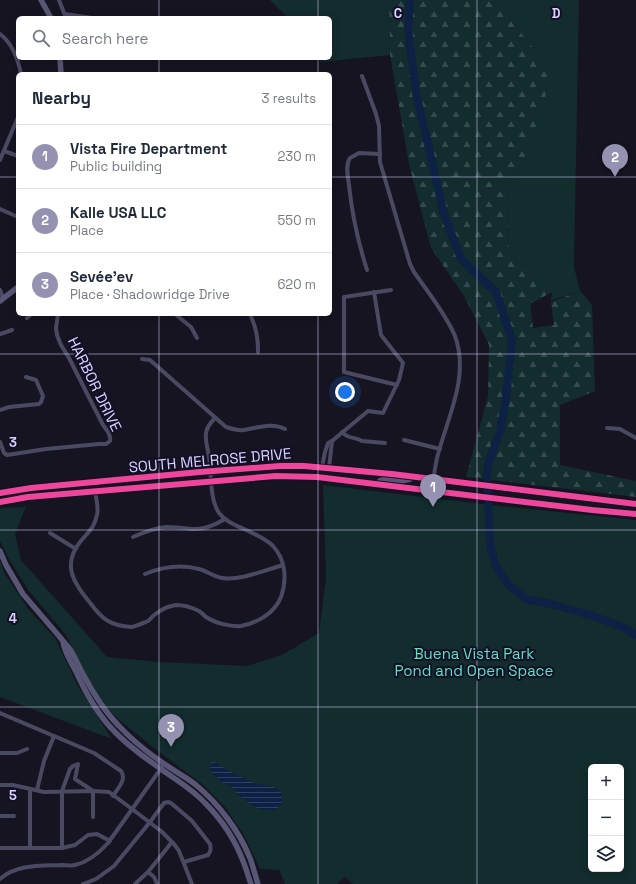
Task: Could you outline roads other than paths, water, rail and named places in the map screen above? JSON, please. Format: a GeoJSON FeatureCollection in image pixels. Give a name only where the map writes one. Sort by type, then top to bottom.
{"type":"FeatureCollection","features":[{"type":"Feature","properties":{"kind":"main road","name":"SOUTH MELROSE DRIVE"},"geometry":{"type":"LineString","coordinates":[[0,493],[31,488],[210,472],[280,466],[304,466],[413,476],[636,504]]}},
{"type":"Feature","properties":{"kind":"main road","name":"SOUTH MELROSE DRIVE"},"geometry":{"type":"LineString","coordinates":[[0,502],[28,497],[95,491],[276,476],[297,476],[317,477],[636,514]]}},
{"type":"Feature","properties":{"kind":"main road"},"geometry":{"type":"LineString","coordinates":[[378,484],[381,480],[406,481],[413,476]]}},
{"type":"Feature","properties":{"kind":"street"},"geometry":{"type":"LineString","coordinates":[[42,0],[50,16]]}},
{"type":"Feature","properties":{"kind":"street"},"geometry":{"type":"LineString","coordinates":[[60,0],[66,16]]}},
{"type":"Feature","properties":{"kind":"street"},"geometry":{"type":"LineString","coordinates":[[0,34],[6,38],[16,55]]}},
{"type":"Feature","properties":{"kind":"street"},"geometry":{"type":"LineString","coordinates":[[18,60],[21,72]]}},
{"type":"Feature","properties":{"kind":"street"},"geometry":{"type":"LineString","coordinates":[[60,60],[61,72]]}},
{"type":"Feature","properties":{"kind":"street"},"geometry":{"type":"LineString","coordinates":[[362,76],[376,114],[379,126],[380,162],[410,264],[449,323],[458,345],[460,379],[457,394],[440,449],[433,479],[432,491]]}},
{"type":"Feature","properties":{"kind":"street"},"geometry":{"type":"LineString","coordinates":[[0,160],[16,122]]}},
{"type":"Feature","properties":{"kind":"street"},"geometry":{"type":"LineString","coordinates":[[4,151],[16,155]]}},
{"type":"Feature","properties":{"kind":"street"},"geometry":{"type":"LineString","coordinates":[[367,270],[356,234],[351,206],[348,163],[350,158],[359,153],[380,154]]}},
{"type":"Feature","properties":{"kind":"street"},"geometry":{"type":"LineString","coordinates":[[0,209],[16,216]]}},
{"type":"Feature","properties":{"kind":"street"},"geometry":{"type":"LineString","coordinates":[[0,290],[2,299],[16,289]]}},
{"type":"Feature","properties":{"kind":"street"},"geometry":{"type":"LineString","coordinates":[[391,290],[344,297],[344,372],[397,385]]}},
{"type":"Feature","properties":{"kind":"street"},"geometry":{"type":"LineString","coordinates":[[326,468],[332,441],[368,411],[383,413],[399,380],[403,363],[381,335],[374,292]]}},
{"type":"Feature","properties":{"kind":"street","name":"HARBOR DRIVE"},"geometry":{"type":"LineString","coordinates":[[0,442],[4,453],[7,455],[46,449],[106,444],[110,442],[109,433],[103,425],[61,345],[56,328],[58,316]]}},
{"type":"Feature","properties":{"kind":"street"},"geometry":{"type":"LineString","coordinates":[[177,316],[191,327],[197,338]]}},
{"type":"Feature","properties":{"kind":"street"},"geometry":{"type":"LineString","coordinates":[[251,316],[258,336],[258,352]]}},
{"type":"Feature","properties":{"kind":"street"},"geometry":{"type":"LineString","coordinates":[[0,334],[12,330]]}},
{"type":"Feature","properties":{"kind":"street"},"geometry":{"type":"LineString","coordinates":[[142,359],[150,360],[226,427],[244,430],[280,426],[285,429]]}},
{"type":"Feature","properties":{"kind":"street"},"geometry":{"type":"LineString","coordinates":[[0,410],[9,407],[39,404],[41,402],[43,396],[36,380],[26,377]]}},
{"type":"Feature","properties":{"kind":"street"},"geometry":{"type":"LineString","coordinates":[[95,491],[98,514],[91,530],[76,549],[71,562],[74,580],[79,589],[106,621],[117,626],[133,627],[148,621],[157,613],[169,607],[178,605],[201,612],[213,621],[229,625],[241,626],[262,619],[275,608],[280,600],[285,578],[283,564],[272,546],[262,538],[230,522],[219,513],[214,498],[209,457],[205,442],[206,431],[215,418]]}},
{"type":"Feature","properties":{"kind":"street"},"geometry":{"type":"LineString","coordinates":[[607,428],[620,429],[636,438]]}},
{"type":"Feature","properties":{"kind":"street"},"geometry":{"type":"LineString","coordinates":[[342,432],[346,437],[362,441],[384,443]]}},
{"type":"Feature","properties":{"kind":"street"},"geometry":{"type":"LineString","coordinates":[[404,440],[440,449]]}},
{"type":"Feature","properties":{"kind":"street"},"geometry":{"type":"LineString","coordinates":[[133,537],[150,530],[166,527],[182,527],[192,529],[203,528],[214,525],[225,519]]}},
{"type":"Feature","properties":{"kind":"street"},"geometry":{"type":"LineString","coordinates":[[50,534],[76,549]]}},
{"type":"Feature","properties":{"kind":"street"},"geometry":{"type":"LineString","coordinates":[[0,551],[6,565],[23,594],[68,647],[83,675],[115,722],[135,741],[165,764],[198,786],[225,815],[244,845],[258,884]]}},
{"type":"Feature","properties":{"kind":"street"},"geometry":{"type":"LineString","coordinates":[[145,574],[155,570],[181,567],[199,569],[222,578],[237,578],[283,564]]}},
{"type":"Feature","properties":{"kind":"street"},"geometry":{"type":"LineString","coordinates":[[63,642],[64,650],[85,690],[101,716],[114,731],[131,746],[193,792],[205,803],[219,820],[238,849],[251,884]]}},
{"type":"Feature","properties":{"kind":"street"},"geometry":{"type":"LineString","coordinates":[[0,714],[94,753],[121,771],[123,774],[123,779],[113,796]]}},
{"type":"Feature","properties":{"kind":"street"},"geometry":{"type":"LineString","coordinates":[[36,790],[44,761],[54,736]]}},
{"type":"Feature","properties":{"kind":"street"},"geometry":{"type":"LineString","coordinates":[[0,753],[17,753],[27,748]]}},
{"type":"Feature","properties":{"kind":"street"},"geometry":{"type":"LineString","coordinates":[[62,848],[62,792],[70,769],[73,766],[78,764],[75,779],[93,792]]}},
{"type":"Feature","properties":{"kind":"street"},"geometry":{"type":"LineString","coordinates":[[0,879],[15,870],[29,867],[75,865],[99,853],[110,841],[132,808],[165,764]]}},
{"type":"Feature","properties":{"kind":"street"},"geometry":{"type":"LineString","coordinates":[[0,785],[13,785],[44,792],[109,792],[150,822],[174,844],[184,862],[192,884]]}},
{"type":"Feature","properties":{"kind":"street"},"geometry":{"type":"LineString","coordinates":[[30,789],[30,848]]}},
{"type":"Feature","properties":{"kind":"street"},"geometry":{"type":"LineString","coordinates":[[93,792],[93,817]]}},
{"type":"Feature","properties":{"kind":"street"},"geometry":{"type":"LineString","coordinates":[[83,884],[96,879],[114,866],[164,803],[168,802],[192,821],[210,844],[211,848],[208,855],[184,862]]}},
{"type":"Feature","properties":{"kind":"street"},"geometry":{"type":"LineString","coordinates":[[0,816],[14,816]]}},
{"type":"Feature","properties":{"kind":"street"},"geometry":{"type":"LineString","coordinates":[[0,848],[62,848],[75,845],[88,835],[97,834],[110,841]]}},
{"type":"Feature","properties":{"kind":"street"},"geometry":{"type":"LineString","coordinates":[[135,884],[148,872],[172,842]]}},
{"type":"Feature","properties":{"kind":"street"},"geometry":{"type":"LineString","coordinates":[[148,872],[154,877],[157,884]]}},
{"type":"Feature","properties":{"kind":"water"},"geometry":{"type":"Polygon","coordinates":[[[211,760],[251,782],[278,789],[281,791],[282,804],[273,810],[267,810],[256,807],[245,801],[232,787],[223,783],[213,775],[210,769],[211,760]]]}},
{"type":"Feature","properties":{"kind":"waterway"},"geometry":{"type":"LineString","coordinates":[[410,0],[408,29],[416,93],[444,214],[461,259],[496,292],[512,340],[506,398],[500,432],[489,461],[487,473],[490,544],[495,565],[509,585],[526,599],[551,604],[590,615],[623,627],[636,635]]}},
{"type":"Feature","properties":{"kind":"place","name":"Kalle USA LLC"},"geometry":{"type":"Point","coordinates":[615,177]}},
{"type":"Feature","properties":{"kind":"place","name":"Vista Fire Department"},"geometry":{"type":"Point","coordinates":[433,507]}},
{"type":"Feature","properties":{"kind":"place","name":"Sevée'ev"},"geometry":{"type":"Point","coordinates":[171,747]}},
{"type":"Feature","properties":{"kind":"park label","name":"Buena Vista Park Pond and Open Space"},"geometry":{"type":"Point","coordinates":[474,662]}}]}
